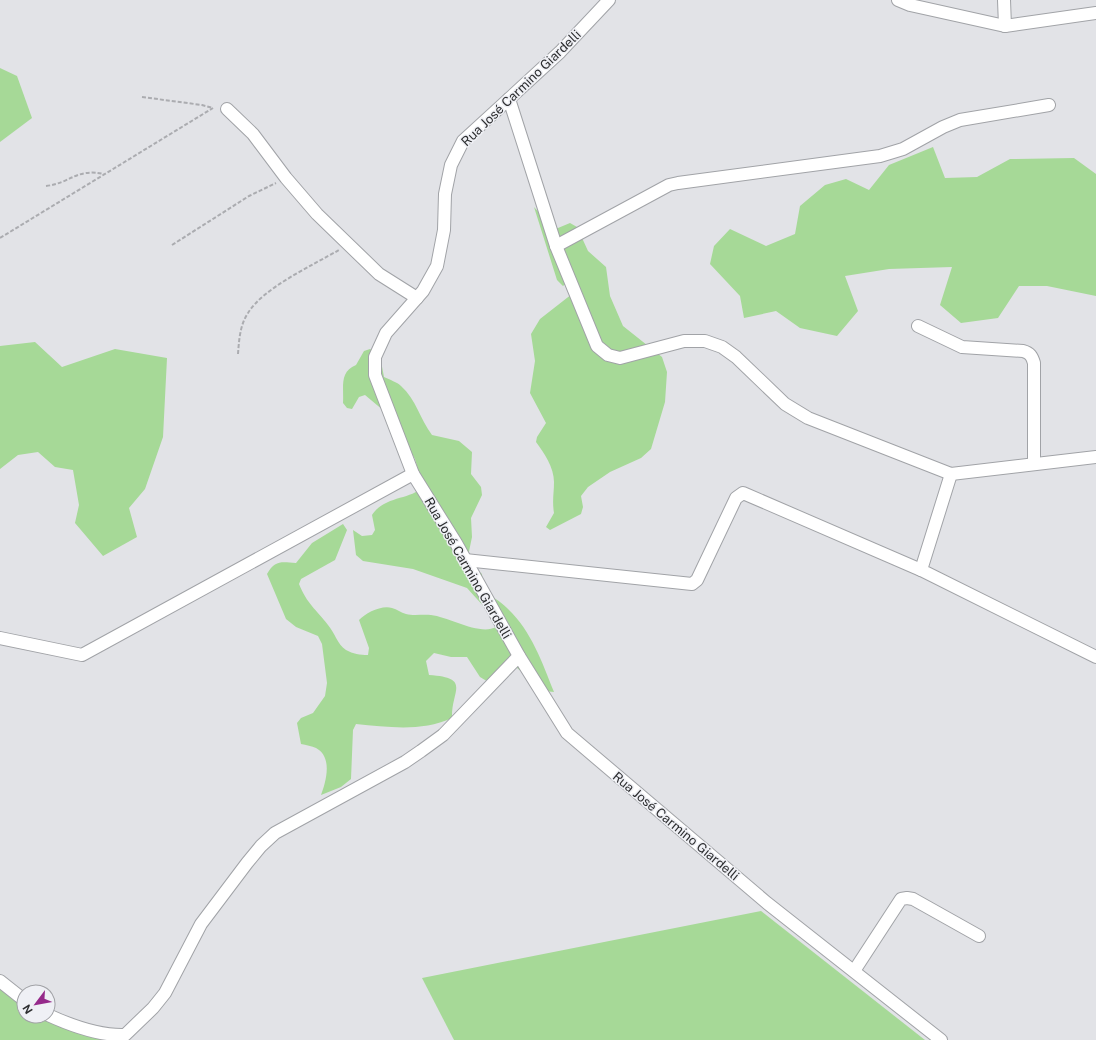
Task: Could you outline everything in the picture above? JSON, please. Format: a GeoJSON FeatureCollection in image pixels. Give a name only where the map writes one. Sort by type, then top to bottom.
{"type":"FeatureCollection","features":[{"type":"Feature","properties":{"kind":"street","name":"Rua José Carmino Giardelli"},"geometry":{"type":"LineString","coordinates":[[609,0],[560,52],[463,141],[451,166],[445,194],[444,230],[437,266],[423,291],[386,333],[375,357],[375,375],[413,474],[465,560],[519,656],[567,734],[767,903],[941,1040]]}},
{"type":"Feature","properties":{"kind":"street"},"geometry":{"type":"LineString","coordinates":[[898,0],[910,5],[1005,26],[1096,13]]}},
{"type":"Feature","properties":{"kind":"street"},"geometry":{"type":"LineString","coordinates":[[1004,0],[1005,26]]}},
{"type":"Feature","properties":{"kind":"street"},"geometry":{"type":"LineString","coordinates":[[509,99],[556,246],[597,346],[608,354],[620,358],[684,341],[705,342],[722,348],[736,357],[794,411],[808,418],[951,474],[1096,457]]}},
{"type":"Feature","properties":{"kind":"street"},"geometry":{"type":"LineString","coordinates":[[556,246],[670,185],[880,156],[904,149],[943,127],[960,120],[1049,105]]}},
{"type":"Feature","properties":{"kind":"street"},"geometry":{"type":"LineString","coordinates":[[227,109],[252,134],[286,178],[317,214],[379,274],[417,298]]}},
{"type":"Feature","properties":{"kind":"street"},"geometry":{"type":"LineString","coordinates":[[918,326],[962,347],[1022,351],[1033,357],[1034,464]]}},
{"type":"Feature","properties":{"kind":"street"},"geometry":{"type":"LineString","coordinates":[[0,638],[82,655],[413,474]]}},
{"type":"Feature","properties":{"kind":"street"},"geometry":{"type":"LineString","coordinates":[[921,570],[951,474]]}},
{"type":"Feature","properties":{"kind":"street"},"geometry":{"type":"LineString","coordinates":[[465,560],[692,584],[698,580],[736,498],[743,493],[921,570],[1096,657]]}},
{"type":"Feature","properties":{"kind":"street"},"geometry":{"type":"LineString","coordinates":[[56,1018],[81,1028],[125,1038],[165,993],[201,924],[261,846],[275,833],[405,762],[437,739],[519,656]]}},
{"type":"Feature","properties":{"kind":"street"},"geometry":{"type":"LineString","coordinates":[[854,970],[896,904],[901,899],[907,898],[913,900],[979,936]]}},
{"type":"Feature","properties":{"kind":"street"},"geometry":{"type":"LineString","coordinates":[[0,981],[16,994]]}},
{"type":"Feature","properties":{"kind":"path"},"geometry":{"type":"LineString","coordinates":[[142,97],[202,104],[213,108],[227,109]]}},
{"type":"Feature","properties":{"kind":"path"},"geometry":{"type":"LineString","coordinates":[[0,238],[213,108]]}},
{"type":"Feature","properties":{"kind":"path"},"geometry":{"type":"LineString","coordinates":[[46,186],[59,184],[78,174],[92,171],[105,174]]}},
{"type":"Feature","properties":{"kind":"path"},"geometry":{"type":"LineString","coordinates":[[172,245],[249,196],[286,178]]}},
{"type":"Feature","properties":{"kind":"path"},"geometry":{"type":"LineString","coordinates":[[238,354],[240,331],[248,312],[266,293],[348,244]]}},
{"type":"Feature","properties":{"kind":"green space"},"geometry":{"type":"Polygon","coordinates":[[[0,68],[17,76],[32,118],[0,142],[0,68]]]}},
{"type":"Feature","properties":{"kind":"green space"},"geometry":{"type":"Polygon","coordinates":[[[933,147],[945,178],[977,177],[1010,159],[1074,158],[1096,174],[1096,296],[1047,286],[1019,286],[998,318],[961,323],[940,305],[952,267],[889,269],[845,276],[858,311],[837,336],[800,328],[776,311],[744,318],[740,296],[710,264],[714,246],[730,229],[766,246],[795,234],[800,206],[825,185],[846,179],[869,190],[889,165],[933,147]]]}},
{"type":"Feature","properties":{"kind":"green space"},"geometry":{"type":"Polygon","coordinates":[[[534,207],[553,228],[558,228],[570,223],[577,227],[588,251],[606,267],[610,296],[623,326],[662,357],[667,372],[665,402],[651,449],[641,458],[610,472],[588,487],[581,496],[583,507],[581,514],[550,530],[546,527],[554,513],[554,476],[548,460],[536,442],[537,437],[546,423],[530,393],[535,361],[531,334],[540,319],[572,294],[571,279],[563,286],[557,280],[534,207]]]}},
{"type":"Feature","properties":{"kind":"green space"},"geometry":{"type":"Polygon","coordinates":[[[35,342],[62,367],[115,349],[167,358],[163,437],[145,489],[129,508],[137,537],[103,556],[75,523],[79,505],[73,470],[55,467],[38,452],[18,455],[0,469],[0,346],[35,342]]]}},
{"type":"Feature","properties":{"kind":"green space"},"geometry":{"type":"Polygon","coordinates":[[[370,349],[380,356],[384,377],[398,383],[406,391],[432,435],[459,441],[472,452],[471,474],[481,487],[482,495],[471,518],[472,537],[467,561],[482,574],[486,592],[507,608],[523,626],[535,647],[554,692],[545,691],[511,663],[490,683],[480,677],[467,657],[451,657],[434,653],[426,661],[429,675],[451,679],[455,683],[456,693],[452,708],[452,718],[417,727],[356,724],[353,730],[351,779],[341,787],[321,795],[327,770],[325,757],[316,748],[301,744],[297,723],[301,718],[313,713],[325,696],[327,683],[322,644],[318,636],[296,627],[286,619],[267,574],[273,566],[282,562],[296,563],[312,543],[343,524],[347,530],[335,560],[301,579],[299,584],[309,602],[330,628],[340,645],[346,650],[354,653],[368,655],[369,648],[359,620],[370,612],[388,607],[409,615],[438,616],[473,628],[489,629],[496,627],[496,620],[467,588],[413,569],[363,561],[356,555],[353,530],[362,536],[372,535],[375,530],[372,515],[377,509],[383,504],[411,494],[423,487],[415,459],[390,416],[365,395],[359,397],[352,409],[347,408],[343,403],[343,386],[347,372],[356,365],[364,351],[370,349]]]}},
{"type":"Feature","properties":{"kind":"green space"},"geometry":{"type":"Polygon","coordinates":[[[761,911],[925,1040],[454,1040],[422,978],[761,911]]]}},
{"type":"Feature","properties":{"kind":"green space"},"geometry":{"type":"Polygon","coordinates":[[[0,981],[16,994],[16,1024],[56,1024],[56,1019],[122,1040],[0,1040],[0,981]]]}}]}
